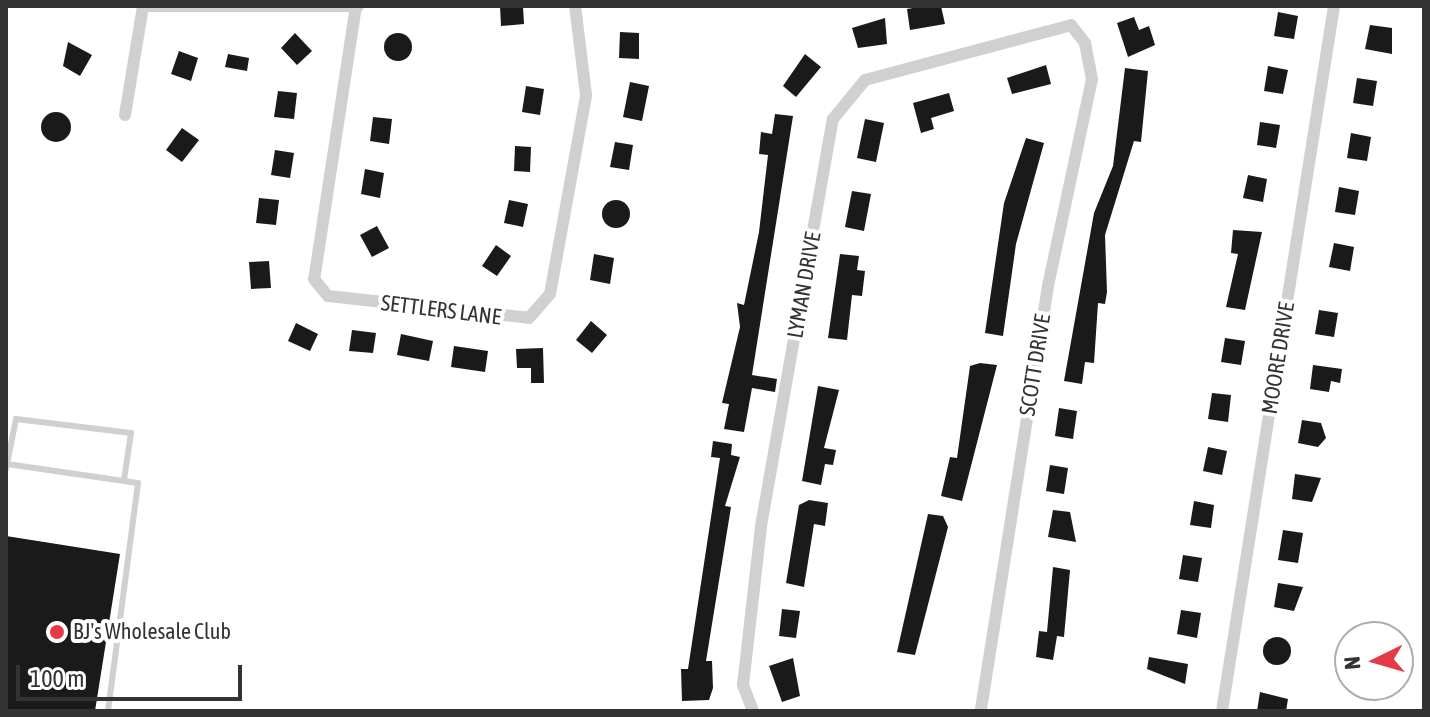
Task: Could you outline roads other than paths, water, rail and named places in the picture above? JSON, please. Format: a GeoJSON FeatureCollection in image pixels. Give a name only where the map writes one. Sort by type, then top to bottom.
{"type":"FeatureCollection","features":[{"type":"Feature","properties":{"kind":"street"},"geometry":{"type":"LineString","coordinates":[[125,115],[143,6],[357,6]]}},
{"type":"Feature","properties":{"kind":"street","name":"SETTLERS LANE"},"geometry":{"type":"LineString","coordinates":[[357,6],[314,279],[328,296],[529,318],[550,294],[586,95],[575,6]]}},
{"type":"Feature","properties":{"kind":"street","name":"MOORE DRIVE"},"geometry":{"type":"LineString","coordinates":[[1222,711],[1334,6]]}},
{"type":"Feature","properties":{"kind":"street","name":"LYMAN DRIVE"},"geometry":{"type":"LineString","coordinates":[[753,711],[743,685],[761,526],[833,119],[865,80],[1071,25]]}},
{"type":"Feature","properties":{"kind":"street","name":"SCOTT DRIVE"},"geometry":{"type":"LineString","coordinates":[[981,711],[1048,286],[1092,79],[1085,43],[1071,25]]}},
{"type":"Feature","properties":{"kind":"lane"},"geometry":{"type":"LineString","coordinates":[[108,711],[138,483],[6,466],[16,419],[131,433],[124,480]]}},
{"type":"Feature","properties":{"kind":"place","name":"BJ's Wholesale Club"},"geometry":{"type":"Point","coordinates":[57,632]}}]}
